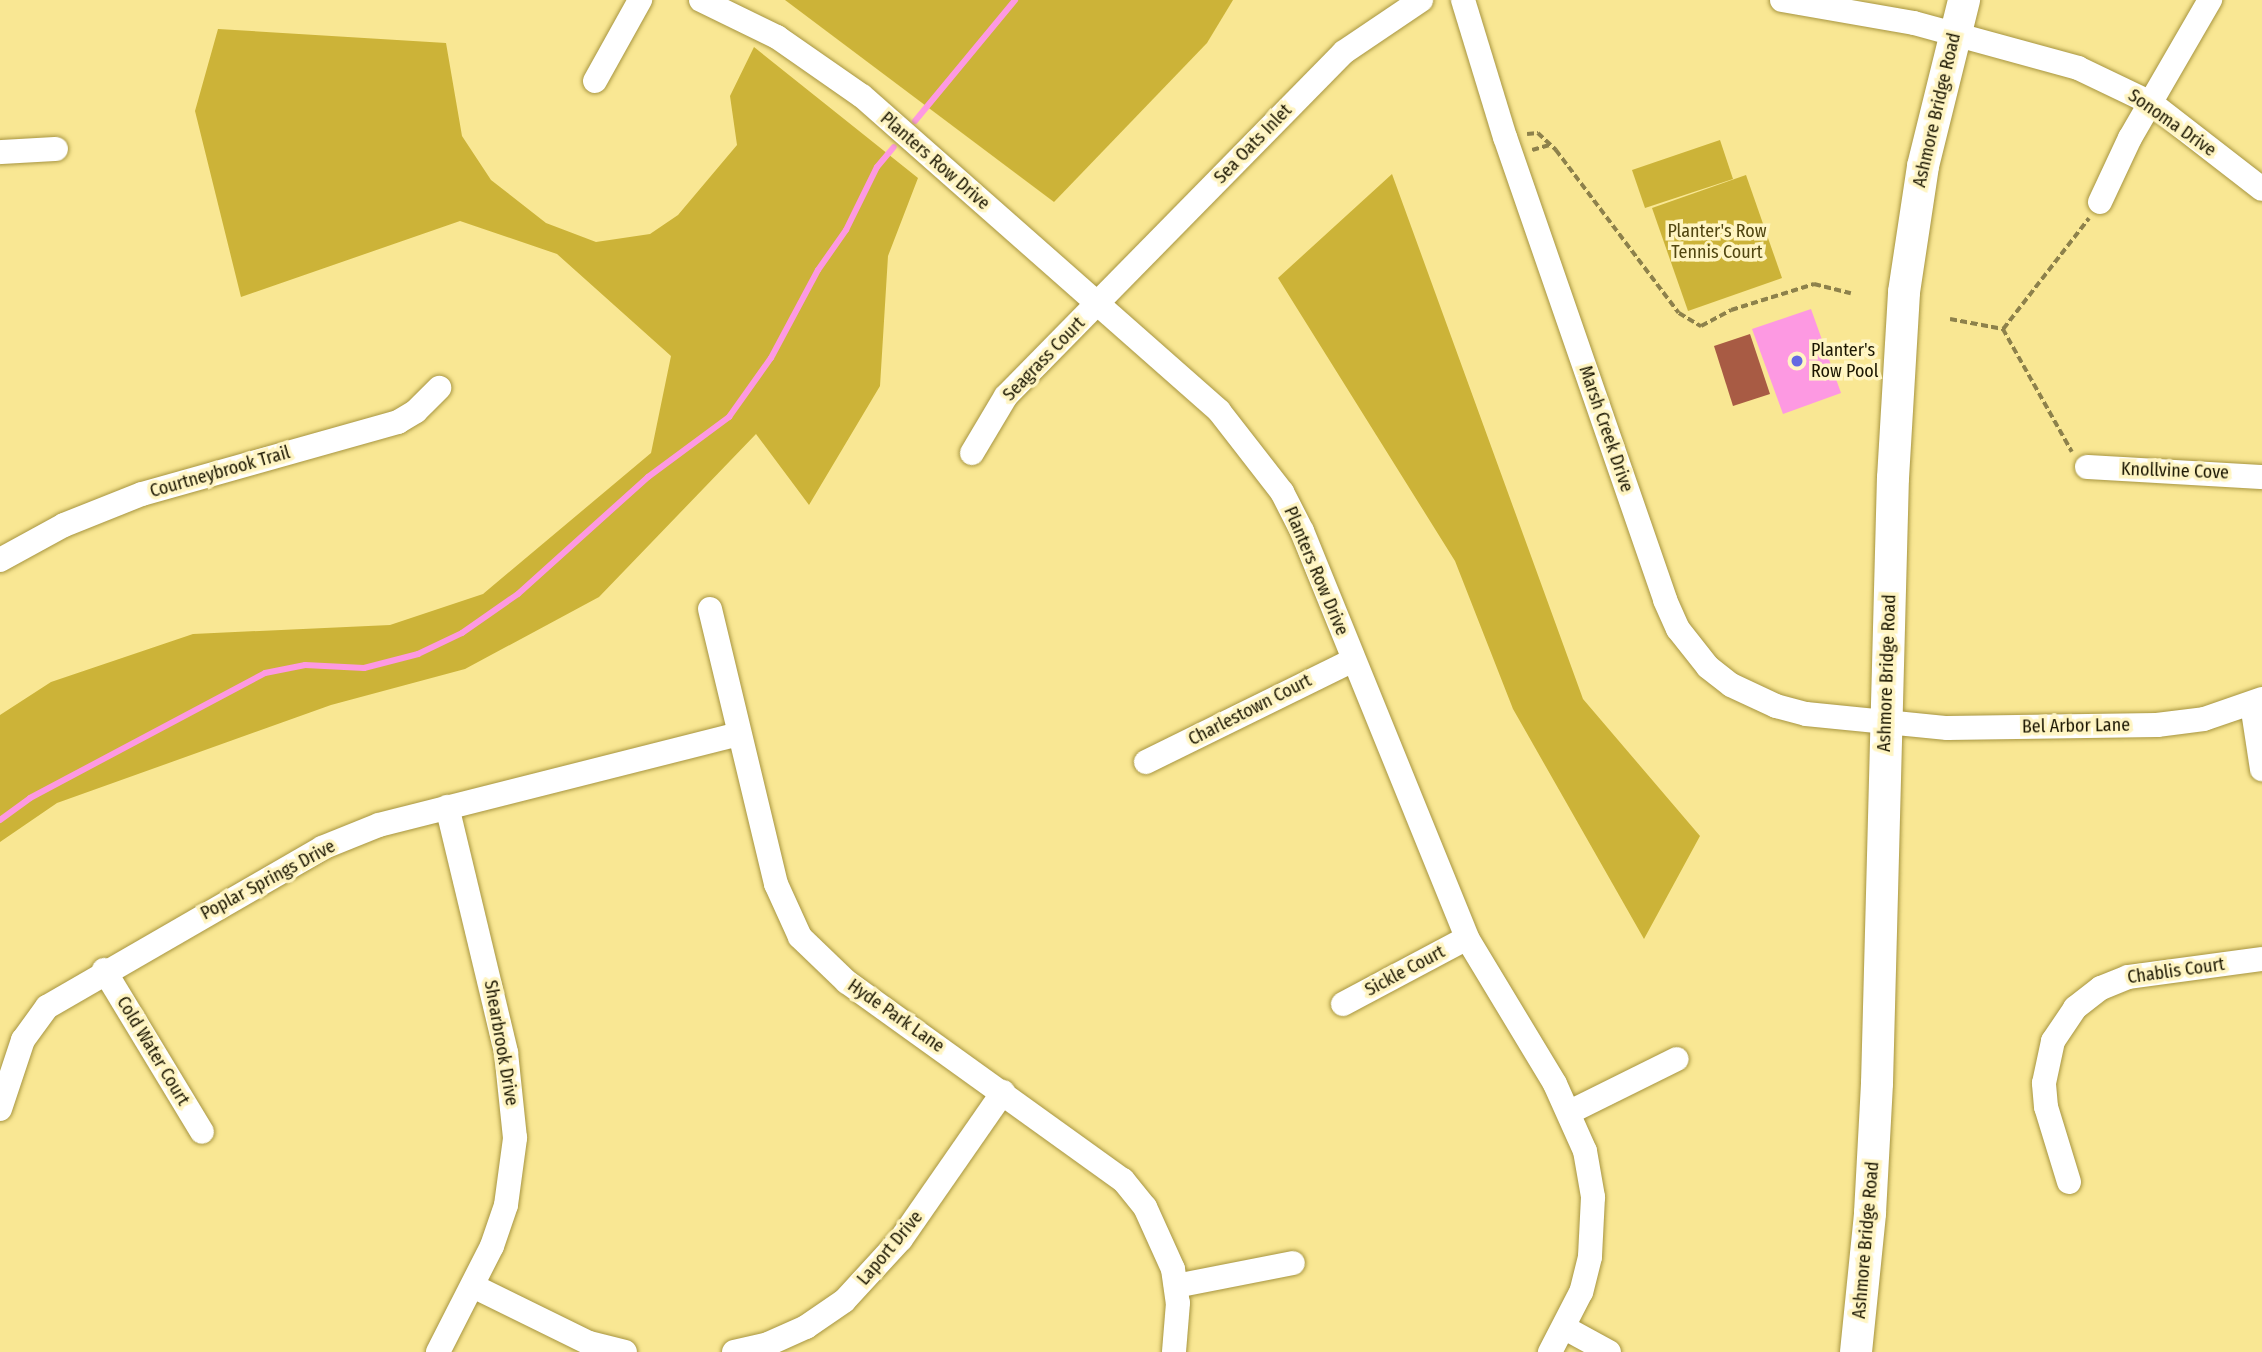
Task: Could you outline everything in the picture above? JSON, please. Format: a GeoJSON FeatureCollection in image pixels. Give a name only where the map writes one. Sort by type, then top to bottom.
{"type":"FeatureCollection","features":[{"type":"Feature","properties":{"kind":"main road","name":"Ashmore Bridge Road"},"geometry":{"type":"LineString","coordinates":[[1856,1352],[1876,1110],[1886,722],[1904,292],[1923,166],[1964,0]]}},
{"type":"Feature","properties":{"kind":"street"},"geometry":{"type":"LineString","coordinates":[[595,81],[640,0]]}},
{"type":"Feature","properties":{"kind":"street","name":"Planters Row Drive"},"geometry":{"type":"LineString","coordinates":[[701,0],[777,37],[862,96],[1219,411],[1260,459],[1302,531],[1467,938],[1570,1112],[1588,1165],[1594,1225],[1581,1292],[1550,1352]]}},
{"type":"Feature","properties":{"kind":"street","name":"Sea Oats Inlet"},"geometry":{"type":"LineString","coordinates":[[1097,304],[1344,52],[1421,0]]}},
{"type":"Feature","properties":{"kind":"street","name":"Marsh Creek Drive"},"geometry":{"type":"LineString","coordinates":[[1463,0],[1508,147],[1678,629],[1708,667],[1753,697],[1806,714],[1886,722]]}},
{"type":"Feature","properties":{"kind":"street"},"geometry":{"type":"LineString","coordinates":[[1782,0],[1955,33]]}},
{"type":"Feature","properties":{"kind":"street"},"geometry":{"type":"LineString","coordinates":[[2100,202],[2151,103],[2210,0]]}},
{"type":"Feature","properties":{"kind":"street","name":"Sonoma Drive"},"geometry":{"type":"LineString","coordinates":[[1955,33],[2078,68],[2151,103],[2262,189]]}},
{"type":"Feature","properties":{"kind":"street"},"geometry":{"type":"LineString","coordinates":[[0,152],[56,149]]}},
{"type":"Feature","properties":{"kind":"street","name":"Seagrass Court"},"geometry":{"type":"LineString","coordinates":[[972,453],[1006,396],[1097,304]]}},
{"type":"Feature","properties":{"kind":"street","name":"Courtneybrook Trail"},"geometry":{"type":"LineString","coordinates":[[0,560],[64,525],[142,494],[398,422],[416,411],[439,388]]}},
{"type":"Feature","properties":{"kind":"street","name":"Knollvine Cove"},"geometry":{"type":"LineString","coordinates":[[2087,467],[2262,477]]}},
{"type":"Feature","properties":{"kind":"street","name":"Hyde Park Lane"},"geometry":{"type":"LineString","coordinates":[[710,609],[776,884],[800,937],[847,982],[1123,1180],[1162,1237],[1176,1286],[1174,1352]]}},
{"type":"Feature","properties":{"kind":"street","name":"Charlestown Court"},"geometry":{"type":"LineString","coordinates":[[1146,762],[1353,660]]}},
{"type":"Feature","properties":{"kind":"street"},"geometry":{"type":"LineString","coordinates":[[2257,701],[2262,769]]}},
{"type":"Feature","properties":{"kind":"street","name":"Bel Arbor Lane"},"geometry":{"type":"LineString","coordinates":[[1886,722],[1947,728],[2157,725],[2204,719],[2257,701]]}},
{"type":"Feature","properties":{"kind":"street","name":"Poplar Springs Drive"},"geometry":{"type":"LineString","coordinates":[[0,1109],[23,1040],[39,1014],[104,970],[322,848],[379,825],[740,734]]}},
{"type":"Feature","properties":{"kind":"street","name":"Shearbrook Drive"},"geometry":{"type":"LineString","coordinates":[[438,1352],[475,1286],[506,1205],[514,1111],[489,975],[447,807]]}},
{"type":"Feature","properties":{"kind":"street","name":"Sickle Court"},"geometry":{"type":"LineString","coordinates":[[1343,1004],[1467,938]]}},
{"type":"Feature","properties":{"kind":"street","name":"Chablis Court"},"geometry":{"type":"LineString","coordinates":[[2069,1182],[2046,1107],[2044,1083],[2053,1041],[2075,1008],[2101,988],[2128,977],[2262,959]]}},
{"type":"Feature","properties":{"kind":"street","name":"Cold Water Court"},"geometry":{"type":"LineString","coordinates":[[104,970],[202,1132]]}},
{"type":"Feature","properties":{"kind":"street"},"geometry":{"type":"LineString","coordinates":[[1570,1112],[1677,1059]]}},
{"type":"Feature","properties":{"kind":"street","name":"Laport Drive"},"geometry":{"type":"LineString","coordinates":[[734,1352],[760,1349],[806,1326],[844,1301],[876,1270],[1003,1092]]}},
{"type":"Feature","properties":{"kind":"street"},"geometry":{"type":"LineString","coordinates":[[1176,1286],[1293,1263]]}},
{"type":"Feature","properties":{"kind":"street"},"geometry":{"type":"LineString","coordinates":[[475,1286],[589,1343],[625,1352]]}},
{"type":"Feature","properties":{"kind":"street"},"geometry":{"type":"LineString","coordinates":[[1564,1328],[1609,1352]]}},
{"type":"Feature","properties":{"kind":"path"},"geometry":{"type":"LineString","coordinates":[[1550,145],[1679,313],[1701,326],[1731,310],[1814,284],[1851,293]]}},
{"type":"Feature","properties":{"kind":"path"},"geometry":{"type":"LineString","coordinates":[[2003,329],[2100,202]]}},
{"type":"Feature","properties":{"kind":"path"},"geometry":{"type":"LineString","coordinates":[[1950,319],[2003,329]]}},
{"type":"Feature","properties":{"kind":"path"},"geometry":{"type":"LineString","coordinates":[[2003,329],[2063,443],[2087,467]]}},
{"type":"Feature","properties":{"kind":"green space"},"geometry":{"type":"Polygon","coordinates":[[[785,0],[1233,0],[1207,43],[1054,202],[785,0]]]}},
{"type":"Feature","properties":{"kind":"green space"},"geometry":{"type":"Polygon","coordinates":[[[218,29],[446,43],[462,136],[491,180],[546,223],[596,242],[650,234],[678,215],[737,145],[730,96],[754,47],[918,178],[888,256],[880,386],[809,505],[756,434],[599,597],[465,669],[331,705],[57,803],[0,842],[0,715],[51,682],[193,634],[390,625],[483,594],[651,453],[671,356],[557,254],[460,221],[241,297],[195,111],[218,29]]]}},
{"type":"Feature","properties":{"kind":"green space"},"geometry":{"type":"Polygon","coordinates":[[[1720,140],[1733,179],[1645,208],[1632,170],[1720,140]]]}},
{"type":"Feature","properties":{"kind":"green space"},"geometry":{"type":"Polygon","coordinates":[[[1392,174],[1583,699],[1700,836],[1644,939],[1513,709],[1455,561],[1278,278],[1392,174]]]}},
{"type":"Feature","properties":{"kind":"green space","name":"Planter's Row Tennis Court"},"geometry":{"type":"Polygon","coordinates":[[[1746,175],[1782,278],[1688,311],[1652,208],[1746,175]]]}},
{"type":"Feature","properties":{"kind":"shaded area","name":"Planter's Row Pool"},"geometry":{"type":"Polygon","coordinates":[[[1811,309],[1841,393],[1783,414],[1752,329],[1811,309]]]}},
{"type":"Feature","properties":{"kind":"building"},"geometry":{"type":"Polygon","coordinates":[[[1750,334],[1770,394],[1733,406],[1714,346],[1750,334]]]}},
{"type":"Feature","properties":{"kind":"waterway"},"geometry":{"type":"LineString","coordinates":[[915,121],[1015,0]]}},
{"type":"Feature","properties":{"kind":"waterway"},"geometry":{"type":"LineString","coordinates":[[0,820],[30,798],[265,673],[305,665],[364,668],[418,654],[462,633],[518,594],[648,477],[729,417],[771,358],[818,270],[846,230],[877,167],[894,147]]}},
{"type":"Feature","properties":{"kind":"place","name":"Planter's Row Pool"},"geometry":{"type":"Point","coordinates":[1797,361]}}]}
